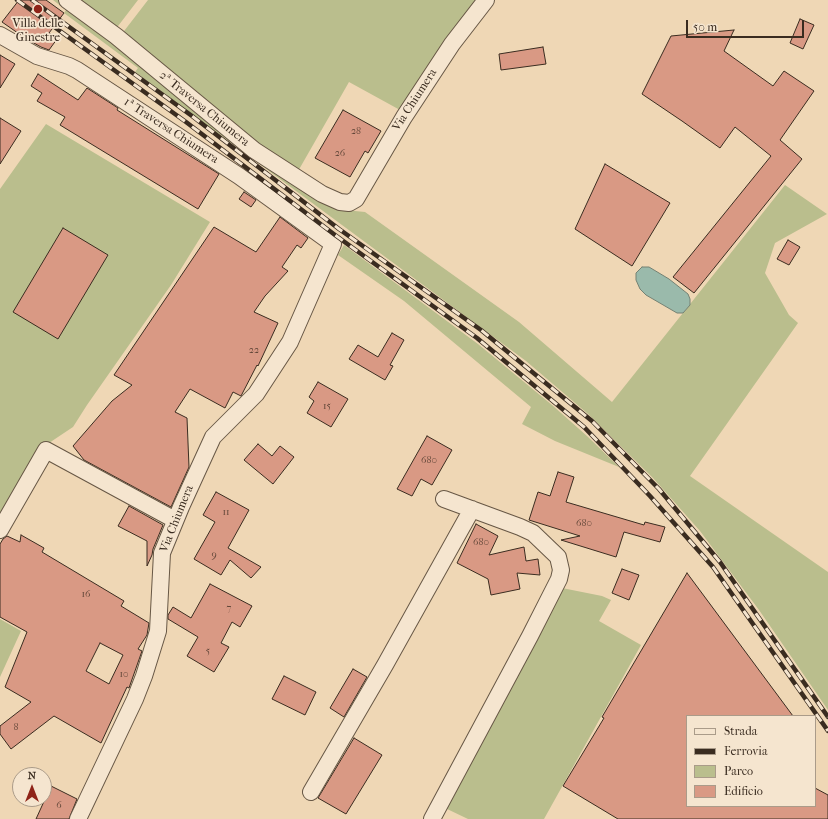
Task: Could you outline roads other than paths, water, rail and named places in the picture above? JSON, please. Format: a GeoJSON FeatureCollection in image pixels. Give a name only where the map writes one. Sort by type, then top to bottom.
{"type":"FeatureCollection","features":[{"type":"Feature","properties":{"kind":"street","name":"2ª Traversa Chiumera"},"geometry":{"type":"LineString","coordinates":[[67,0],[116,36],[254,150],[322,194],[340,202],[349,203]]}},
{"type":"Feature","properties":{"kind":"street","name":"Via Chiumera"},"geometry":{"type":"LineString","coordinates":[[349,203],[356,199],[404,117],[452,44],[486,0]]}},
{"type":"Feature","properties":{"kind":"street","name":"1ª Traversa Chiumera"},"geometry":{"type":"LineString","coordinates":[[0,35],[37,56],[77,70],[239,176],[333,244]]}},
{"type":"Feature","properties":{"kind":"street","name":"Via Chiumera"},"geometry":{"type":"LineString","coordinates":[[78,819],[135,699],[144,676],[158,630],[162,553],[175,520],[213,437],[256,394],[290,342],[333,244]]}},
{"type":"Feature","properties":{"kind":"street"},"geometry":{"type":"LineString","coordinates":[[0,530],[46,450],[175,520]]}},
{"type":"Feature","properties":{"kind":"street"},"geometry":{"type":"LineString","coordinates":[[432,819],[530,636],[559,579],[561,570],[558,557],[533,533],[444,499]]}},
{"type":"Feature","properties":{"kind":"street"},"geometry":{"type":"LineString","coordinates":[[311,792],[472,509]]}},
{"type":"Feature","properties":{"kind":"railway"},"geometry":{"type":"LineString","coordinates":[[17,0],[186,122],[335,235],[477,338],[584,427],[650,496],[713,567],[828,731]]}},
{"type":"Feature","properties":{"kind":"railway"},"geometry":{"type":"LineString","coordinates":[[32,0],[192,116],[339,229],[481,330],[592,421],[659,489],[720,562],[828,717]]}},
{"type":"Feature","properties":{"kind":"place","name":"Villa delle Ginestre"},"geometry":{"type":"Point","coordinates":[38,9]}}]}
